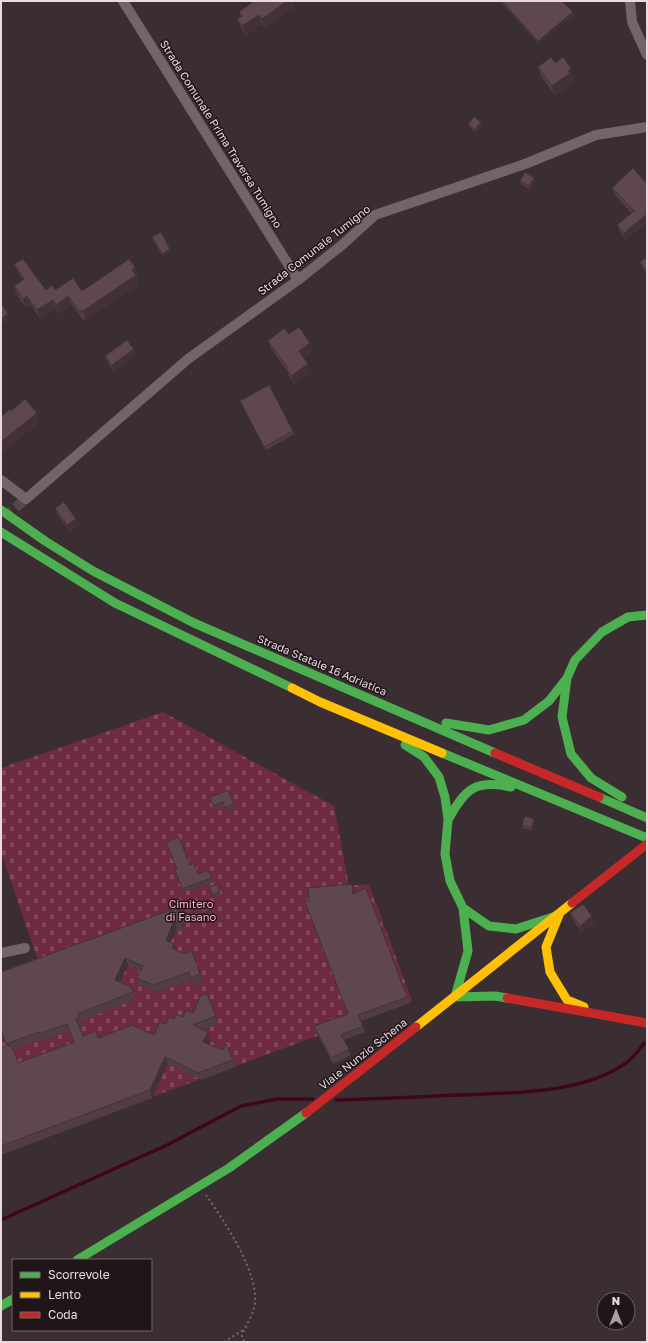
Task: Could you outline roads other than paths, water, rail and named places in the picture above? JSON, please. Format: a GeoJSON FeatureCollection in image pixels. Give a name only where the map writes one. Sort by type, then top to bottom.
{"type":"FeatureCollection","features":[{"type":"Feature","properties":{"kind":"main road","name":"Strada Statale 16 Adriatica"},"geometry":{"type":"LineString","coordinates":[[1,510],[45,541],[100,574],[194,623],[632,807],[647,818]]}},
{"type":"Feature","properties":{"kind":"main road"},"geometry":{"type":"LineString","coordinates":[[1,532],[115,603],[320,702],[397,741],[424,757],[438,777],[445,797],[448,820],[445,854],[450,882],[463,908],[468,951],[455,997],[495,996],[647,1023]]}},
{"type":"Feature","properties":{"kind":"main road"},"geometry":{"type":"LineString","coordinates":[[353,691],[450,724],[489,730],[524,720],[549,701],[567,678],[575,660],[602,632],[628,617],[647,615]]}},
{"type":"Feature","properties":{"kind":"main road"},"geometry":{"type":"LineString","coordinates":[[567,678],[562,718],[571,754],[591,778],[632,807],[647,811]]}},
{"type":"Feature","properties":{"kind":"main road"},"geometry":{"type":"LineString","coordinates":[[320,702],[647,838]]}},
{"type":"Feature","properties":{"kind":"main road"},"geometry":{"type":"LineString","coordinates":[[448,820],[461,796],[475,785],[499,783],[563,802]]}},
{"type":"Feature","properties":{"kind":"main road","name":"Viale Nunzio Schena"},"geometry":{"type":"LineString","coordinates":[[79,1259],[229,1168],[296,1121],[559,915],[647,844]]}},
{"type":"Feature","properties":{"kind":"main road"},"geometry":{"type":"LineString","coordinates":[[463,908],[490,926],[516,929],[559,915]]}},
{"type":"Feature","properties":{"kind":"main road"},"geometry":{"type":"LineString","coordinates":[[559,915],[546,947],[550,972],[568,1000],[597,1013]]}},
{"type":"Feature","properties":{"kind":"main road"},"geometry":{"type":"LineString","coordinates":[[1,1306],[12,1300]]}},
{"type":"Feature","properties":{"kind":"street","name":"Strada Comunale Prima Traversa Tumigno"},"geometry":{"type":"LineString","coordinates":[[123,1],[298,280]]}},
{"type":"Feature","properties":{"kind":"street"},"geometry":{"type":"LineString","coordinates":[[630,1],[632,22],[647,55]]}},
{"type":"Feature","properties":{"kind":"street","name":"Strada Comunale Tumigno"},"geometry":{"type":"LineString","coordinates":[[1,480],[26,499],[188,359],[298,280],[342,245],[375,215],[525,164],[596,135],[647,127]]}},
{"type":"Feature","properties":{"kind":"street"},"geometry":{"type":"LineString","coordinates":[[1,953],[24,948]]}},
{"type":"Feature","properties":{"kind":"waterway"},"geometry":{"type":"LineString","coordinates":[[336,1100],[519,1092],[561,1087],[582,1083],[601,1077],[618,1068],[626,1063],[644,1043]]}},
{"type":"Feature","properties":{"kind":"waterway"},"geometry":{"type":"LineString","coordinates":[[1,1220],[167,1145],[241,1106],[277,1099],[313,1099]]}},
{"type":"Feature","properties":{"kind":"tunnel"},"geometry":{"type":"LineString","coordinates":[[4,517],[26,499]]}},
{"type":"Feature","properties":{"kind":"park label","name":"Cimitero di Fasano"},"geometry":{"type":"Point","coordinates":[191,910]}}]}
